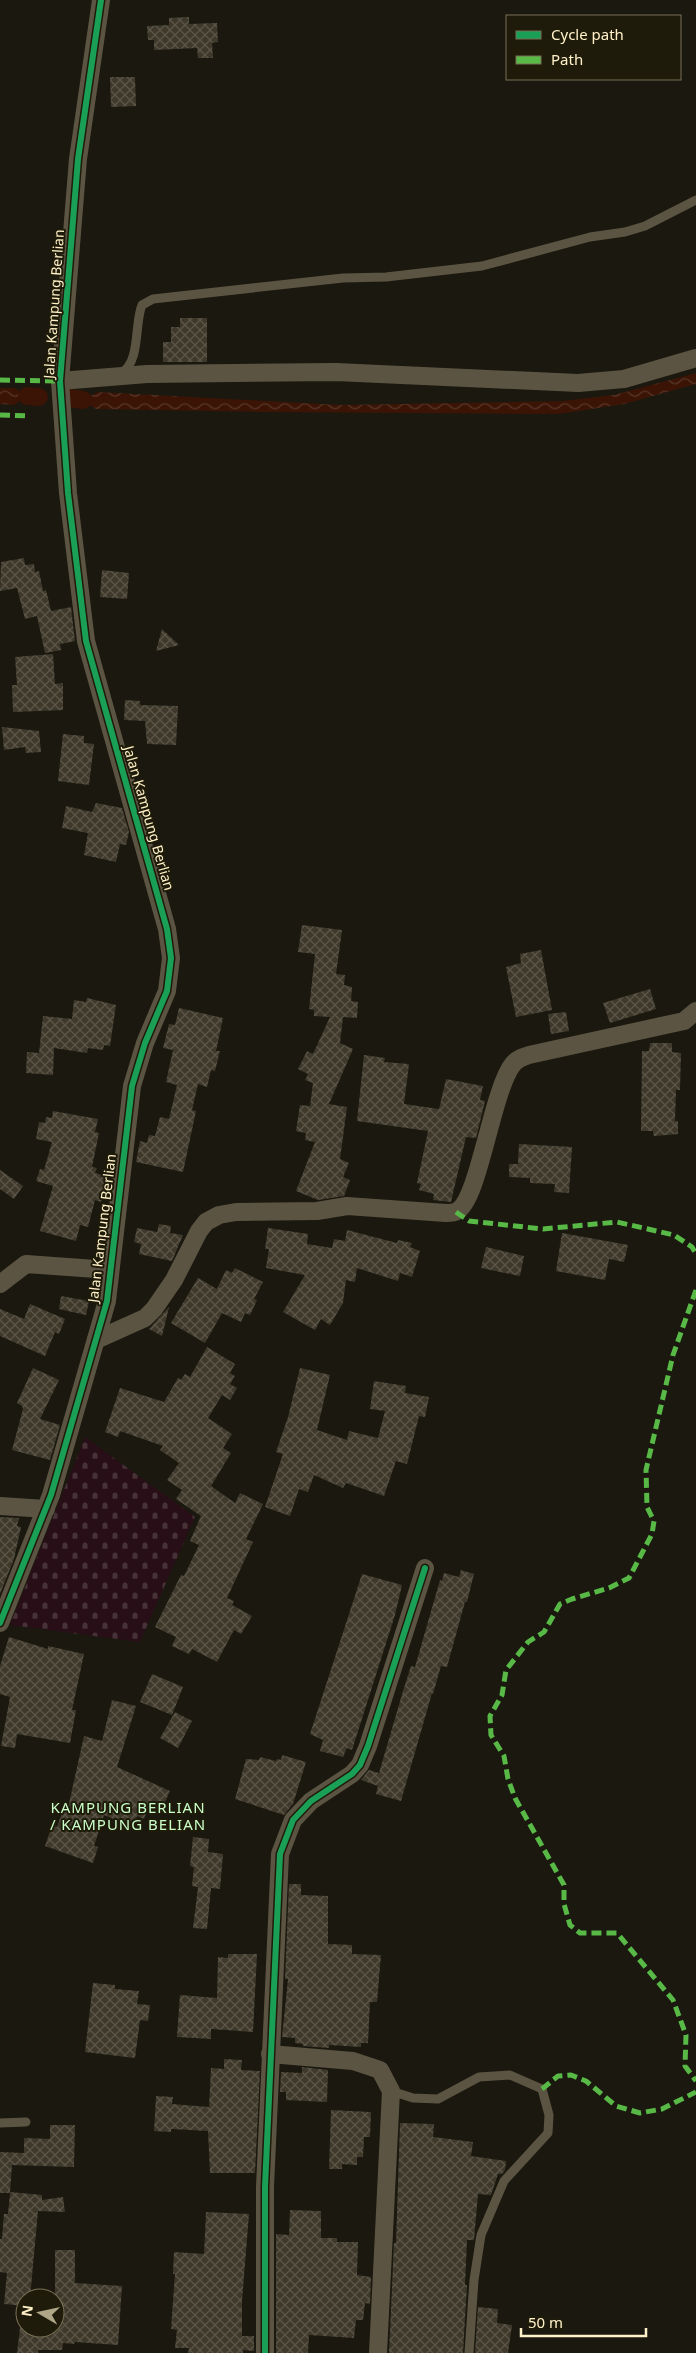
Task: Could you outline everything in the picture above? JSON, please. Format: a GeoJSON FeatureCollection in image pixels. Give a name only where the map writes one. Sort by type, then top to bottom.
{"type":"FeatureCollection","features":[{"type":"Feature","properties":{"kind":"street","name":"Jalan Kampung Berlian"},"geometry":{"type":"LineString","coordinates":[[0,1623],[46,1509],[107,1301],[132,1086],[145,1042],[167,991],[171,958],[167,929],[86,641],[68,493],[60,381],[78,159],[101,0]]}},
{"type":"Feature","properties":{"kind":"street"},"geometry":{"type":"LineString","coordinates":[[60,381],[147,374],[336,372],[578,383],[624,379],[696,358]]}},
{"type":"Feature","properties":{"kind":"street"},"geometry":{"type":"LineString","coordinates":[[96,1340],[145,1318],[154,1309],[177,1274],[206,1222],[219,1215],[236,1212],[317,1211],[347,1206],[446,1213],[456,1212],[464,1206],[474,1181],[492,1118],[513,1064],[529,1055],[684,1021],[696,1011]]}},
{"type":"Feature","properties":{"kind":"street"},"geometry":{"type":"LineString","coordinates":[[0,1284],[26,1264],[110,1270]]}},
{"type":"Feature","properties":{"kind":"street"},"geometry":{"type":"LineString","coordinates":[[0,1506],[46,1509]]}},
{"type":"Feature","properties":{"kind":"street"},"geometry":{"type":"LineString","coordinates":[[265,2353],[265,2187],[280,1854],[294,1820],[310,1801],[352,1774],[360,1765],[368,1746],[424,1568]]}},
{"type":"Feature","properties":{"kind":"street"},"geometry":{"type":"LineString","coordinates":[[270,2054],[353,2061],[380,2070],[390,2091],[378,2353]]}},
{"type":"Feature","properties":{"kind":"lane"},"geometry":{"type":"LineString","coordinates":[[114,377],[127,370],[134,355],[140,310],[142,305],[154,299],[324,280],[386,277],[482,266],[590,237],[625,232],[645,226],[696,200]]}},
{"type":"Feature","properties":{"kind":"lane"},"geometry":{"type":"LineString","coordinates":[[390,2091],[413,2098],[438,2099],[479,2077],[510,2075],[542,2089],[549,2115],[548,2133],[504,2181],[481,2235],[474,2280],[469,2353]]}},
{"type":"Feature","properties":{"kind":"lane"},"geometry":{"type":"LineString","coordinates":[[0,2123],[26,2122]]}},
{"type":"Feature","properties":{"kind":"green space"},"geometry":{"type":"Polygon","coordinates":[[[85,1437],[195,1517],[140,1642],[10,1625],[85,1437]]]}},
{"type":"Feature","properties":{"kind":"water"},"geometry":{"type":"Polygon","coordinates":[[[696,373],[696,384],[624,404],[559,414],[96,409],[83,400],[98,392],[341,405],[562,401],[614,395],[696,373]]]}},
{"type":"Feature","properties":{"kind":"water"},"geometry":{"type":"Polygon","coordinates":[[[0,388],[15,388],[27,396],[14,405],[0,404],[0,388]]]}},
{"type":"Feature","properties":{"kind":"building"},"geometry":{"type":"Polygon","coordinates":[[[189,17],[189,24],[217,23],[218,42],[212,43],[213,58],[198,58],[197,48],[154,50],[154,40],[148,40],[147,26],[169,25],[169,18],[189,17]]]}},
{"type":"Feature","properties":{"kind":"building"},"geometry":{"type":"Polygon","coordinates":[[[110,77],[135,77],[136,106],[111,107],[110,77]]]}},
{"type":"Feature","properties":{"kind":"building"},"geometry":{"type":"Polygon","coordinates":[[[180,318],[207,318],[207,362],[163,362],[163,342],[171,342],[171,327],[180,327],[180,318]]]}},
{"type":"Feature","properties":{"kind":"building"},"geometry":{"type":"Polygon","coordinates":[[[24,558],[25,565],[34,564],[35,572],[39,571],[43,591],[46,590],[51,611],[71,607],[75,641],[60,644],[61,650],[45,653],[37,616],[25,619],[17,588],[0,591],[1,562],[24,558]]]}},
{"type":"Feature","properties":{"kind":"building"},"geometry":{"type":"Polygon","coordinates":[[[102,570],[129,573],[127,599],[100,597],[102,570]]]}},
{"type":"Feature","properties":{"kind":"building"},"geometry":{"type":"Polygon","coordinates":[[[162,629],[179,645],[156,651],[162,629]]]}},
{"type":"Feature","properties":{"kind":"building"},"geometry":{"type":"Polygon","coordinates":[[[53,654],[55,684],[63,683],[63,710],[13,712],[12,685],[17,685],[15,657],[53,654]]]}},
{"type":"Feature","properties":{"kind":"building"},"geometry":{"type":"Polygon","coordinates":[[[125,700],[140,701],[140,705],[178,706],[176,745],[147,744],[145,721],[124,720],[125,700]]]}},
{"type":"Feature","properties":{"kind":"building"},"geometry":{"type":"Polygon","coordinates":[[[2,727],[39,731],[41,752],[26,753],[25,747],[4,750],[2,727]]]}},
{"type":"Feature","properties":{"kind":"building"},"geometry":{"type":"Polygon","coordinates":[[[63,734],[84,736],[84,743],[94,744],[89,785],[58,781],[63,734]]]}},
{"type":"Feature","properties":{"kind":"building"},"geometry":{"type":"Polygon","coordinates":[[[96,803],[122,808],[129,832],[126,845],[120,844],[116,862],[84,855],[88,833],[62,828],[66,806],[92,812],[96,803]]]}},
{"type":"Feature","properties":{"kind":"building"},"geometry":{"type":"Polygon","coordinates":[[[302,925],[342,930],[336,974],[345,975],[344,985],[352,987],[351,1001],[358,1002],[357,1018],[343,1017],[340,1043],[353,1049],[329,1104],[347,1107],[340,1159],[349,1163],[343,1177],[350,1180],[344,1196],[318,1200],[296,1191],[315,1142],[305,1140],[306,1133],[296,1131],[300,1105],[310,1106],[313,1083],[305,1080],[308,1074],[298,1069],[307,1051],[313,1054],[330,1017],[314,1016],[314,1010],[309,1009],[315,954],[298,952],[302,925]]]}},
{"type":"Feature","properties":{"kind":"building"},"geometry":{"type":"Polygon","coordinates":[[[541,950],[552,1010],[516,1017],[506,967],[521,963],[520,954],[541,950]]]}},
{"type":"Feature","properties":{"kind":"building"},"geometry":{"type":"Polygon","coordinates":[[[650,989],[656,1009],[610,1023],[603,1003],[650,989]]]}},
{"type":"Feature","properties":{"kind":"building"},"geometry":{"type":"Polygon","coordinates":[[[87,998],[116,1005],[110,1046],[104,1045],[103,1050],[88,1048],[87,1053],[54,1048],[53,1075],[26,1073],[27,1052],[39,1053],[43,1016],[72,1019],[74,1000],[86,1002],[87,998]]]}},
{"type":"Feature","properties":{"kind":"building"},"geometry":{"type":"Polygon","coordinates":[[[179,1008],[223,1018],[216,1051],[220,1051],[215,1071],[211,1070],[207,1087],[198,1084],[192,1110],[196,1111],[183,1172],[136,1162],[140,1141],[147,1143],[149,1135],[155,1136],[160,1117],[169,1119],[177,1085],[166,1082],[173,1050],[163,1048],[169,1024],[175,1025],[179,1008]]]}},
{"type":"Feature","properties":{"kind":"building"},"geometry":{"type":"Polygon","coordinates":[[[566,1012],[569,1031],[551,1034],[548,1014],[566,1012]]]}},
{"type":"Feature","properties":{"kind":"building"},"geometry":{"type":"Polygon","coordinates":[[[650,1043],[672,1043],[672,1052],[681,1053],[680,1090],[676,1090],[675,1121],[678,1121],[678,1134],[654,1136],[653,1131],[641,1131],[642,1051],[649,1051],[650,1043]]]}},
{"type":"Feature","properties":{"kind":"building"},"geometry":{"type":"Polygon","coordinates":[[[364,1055],[385,1058],[384,1062],[409,1064],[404,1104],[439,1109],[446,1079],[483,1086],[480,1100],[485,1101],[476,1138],[466,1137],[451,1202],[433,1200],[434,1194],[419,1190],[421,1184],[417,1183],[428,1131],[357,1121],[364,1055]]]}},
{"type":"Feature","properties":{"kind":"building"},"geometry":{"type":"Polygon","coordinates":[[[53,1111],[98,1119],[95,1132],[99,1133],[92,1167],[97,1168],[95,1173],[109,1177],[101,1202],[95,1200],[88,1227],[80,1225],[76,1241],[40,1231],[53,1186],[36,1181],[40,1169],[44,1170],[52,1142],[36,1139],[39,1122],[45,1123],[46,1117],[52,1118],[53,1111]]]}},
{"type":"Feature","properties":{"kind":"building"},"geometry":{"type":"Polygon","coordinates":[[[519,1144],[572,1147],[569,1193],[554,1192],[555,1184],[530,1183],[530,1178],[509,1177],[509,1164],[518,1164],[519,1144]]]}},
{"type":"Feature","properties":{"kind":"building"},"geometry":{"type":"Polygon","coordinates":[[[0,1170],[23,1186],[14,1199],[0,1189],[0,1170]]]}},
{"type":"Feature","properties":{"kind":"building"},"geometry":{"type":"Polygon","coordinates":[[[159,1224],[171,1226],[170,1233],[183,1235],[172,1261],[139,1254],[141,1244],[134,1242],[137,1228],[157,1232],[159,1224]]]}},
{"type":"Feature","properties":{"kind":"building"},"geometry":{"type":"Polygon","coordinates":[[[268,1228],[308,1234],[307,1244],[332,1248],[334,1239],[345,1241],[347,1230],[397,1243],[398,1240],[412,1243],[410,1247],[420,1251],[412,1277],[400,1273],[398,1281],[357,1268],[355,1282],[346,1280],[343,1303],[330,1325],[321,1319],[315,1330],[283,1312],[305,1275],[266,1268],[269,1249],[265,1249],[268,1228]]]}},
{"type":"Feature","properties":{"kind":"building"},"geometry":{"type":"Polygon","coordinates":[[[562,1233],[628,1245],[624,1262],[609,1259],[605,1280],[556,1271],[562,1233]]]}},
{"type":"Feature","properties":{"kind":"building"},"geometry":{"type":"Polygon","coordinates":[[[486,1247],[524,1256],[520,1276],[481,1268],[486,1247]]]}},
{"type":"Feature","properties":{"kind":"building"},"geometry":{"type":"Polygon","coordinates":[[[235,1268],[263,1282],[254,1299],[257,1300],[250,1315],[245,1313],[241,1322],[222,1313],[205,1343],[171,1323],[198,1278],[217,1289],[226,1270],[232,1273],[235,1268]]]}},
{"type":"Feature","properties":{"kind":"building"},"geometry":{"type":"Polygon","coordinates":[[[61,1296],[89,1301],[86,1315],[59,1309],[61,1296]]]}},
{"type":"Feature","properties":{"kind":"building"},"geometry":{"type":"Polygon","coordinates":[[[30,1304],[65,1319],[59,1334],[55,1332],[45,1356],[0,1336],[0,1309],[24,1319],[30,1304]]]}},
{"type":"Feature","properties":{"kind":"building"},"geometry":{"type":"Polygon","coordinates":[[[169,1307],[162,1336],[149,1329],[169,1307]]]}},
{"type":"Feature","properties":{"kind":"building"},"geometry":{"type":"Polygon","coordinates":[[[207,1347],[235,1364],[230,1373],[235,1376],[230,1384],[237,1388],[230,1400],[222,1395],[208,1418],[232,1434],[223,1448],[231,1453],[211,1486],[235,1503],[240,1493],[263,1504],[246,1539],[253,1542],[227,1598],[234,1601],[232,1605],[252,1616],[241,1634],[234,1630],[217,1662],[192,1649],[189,1654],[172,1646],[176,1637],[155,1627],[181,1575],[184,1576],[199,1545],[190,1541],[201,1516],[176,1499],[182,1490],[167,1480],[179,1463],[160,1450],[163,1446],[120,1431],[118,1437],[105,1432],[120,1388],[164,1402],[178,1378],[181,1380],[185,1374],[190,1377],[207,1347]]]}},
{"type":"Feature","properties":{"kind":"building"},"geometry":{"type":"Polygon","coordinates":[[[33,1368],[59,1380],[40,1419],[60,1425],[50,1460],[12,1450],[23,1409],[17,1403],[33,1368]]]}},
{"type":"Feature","properties":{"kind":"building"},"geometry":{"type":"Polygon","coordinates":[[[300,1368],[330,1375],[317,1430],[347,1440],[349,1431],[378,1438],[385,1411],[370,1409],[374,1381],[406,1386],[405,1393],[429,1397],[425,1417],[419,1416],[407,1464],[396,1461],[384,1496],[346,1483],[343,1488],[314,1475],[308,1492],[299,1489],[290,1516],[265,1507],[283,1454],[276,1452],[288,1417],[300,1368]]]}},
{"type":"Feature","properties":{"kind":"building"},"geometry":{"type":"Polygon","coordinates":[[[0,1517],[19,1518],[17,1526],[21,1527],[14,1559],[0,1594],[0,1517]]]}},
{"type":"Feature","properties":{"kind":"building"},"geometry":{"type":"Polygon","coordinates":[[[461,1570],[474,1574],[467,1602],[465,1602],[447,1667],[441,1666],[432,1693],[401,1801],[376,1794],[378,1786],[361,1780],[369,1770],[379,1773],[411,1666],[415,1667],[440,1580],[442,1581],[444,1573],[459,1577],[461,1570]]]}},
{"type":"Feature","properties":{"kind":"building"},"geometry":{"type":"Polygon","coordinates":[[[362,1574],[402,1585],[395,1615],[352,1750],[347,1748],[343,1757],[320,1751],[323,1740],[310,1734],[362,1574]]]}},
{"type":"Feature","properties":{"kind":"building"},"geometry":{"type":"Polygon","coordinates":[[[9,1637],[48,1649],[48,1646],[84,1654],[72,1710],[76,1710],[70,1743],[17,1734],[15,1748],[1,1746],[10,1697],[0,1694],[0,1666],[9,1637]]]}},
{"type":"Feature","properties":{"kind":"building"},"geometry":{"type":"Polygon","coordinates":[[[152,1674],[183,1687],[172,1715],[140,1702],[152,1674]]]}},
{"type":"Feature","properties":{"kind":"building"},"geometry":{"type":"Polygon","coordinates":[[[112,1700],[136,1706],[117,1767],[170,1791],[161,1811],[149,1806],[144,1819],[137,1816],[132,1827],[104,1815],[94,1846],[98,1847],[93,1863],[45,1846],[52,1825],[57,1827],[64,1807],[68,1808],[84,1736],[102,1741],[112,1700]]]}},
{"type":"Feature","properties":{"kind":"building"},"geometry":{"type":"Polygon","coordinates":[[[175,1712],[192,1721],[178,1748],[160,1738],[175,1712]]]}},
{"type":"Feature","properties":{"kind":"building"},"geometry":{"type":"Polygon","coordinates":[[[282,1755],[306,1762],[293,1804],[284,1815],[235,1799],[246,1759],[259,1760],[260,1757],[276,1761],[277,1759],[281,1760],[282,1755]]]}},
{"type":"Feature","properties":{"kind":"building"},"geometry":{"type":"Polygon","coordinates":[[[193,1837],[209,1839],[208,1852],[223,1854],[220,1889],[211,1888],[207,1929],[193,1928],[198,1887],[192,1886],[194,1867],[190,1866],[193,1837]]]}},
{"type":"Feature","properties":{"kind":"building"},"geometry":{"type":"Polygon","coordinates":[[[289,1884],[301,1884],[301,1895],[328,1896],[328,1944],[352,1945],[352,1954],[381,1955],[377,2002],[370,2002],[368,2043],[361,2043],[361,2047],[329,2045],[329,2048],[303,2046],[303,2044],[295,2043],[295,2038],[282,2037],[288,1979],[285,1979],[289,1884]]]}},
{"type":"Feature","properties":{"kind":"building"},"geometry":{"type":"Polygon","coordinates":[[[228,1954],[257,1954],[253,2032],[211,2029],[211,2039],[177,2037],[180,1995],[217,1998],[218,1957],[228,1958],[228,1954]]]}},
{"type":"Feature","properties":{"kind":"building"},"geometry":{"type":"Polygon","coordinates":[[[93,1983],[115,1985],[115,1989],[139,1991],[137,2004],[150,2005],[148,2021],[140,2020],[135,2058],[85,2052],[93,1983]]]}},
{"type":"Feature","properties":{"kind":"building"},"geometry":{"type":"Polygon","coordinates":[[[224,2059],[242,2060],[241,2070],[260,2071],[255,2173],[210,2173],[208,2131],[171,2129],[171,2132],[154,2131],[156,2096],[173,2097],[172,2104],[209,2107],[211,2068],[224,2069],[224,2059]]]}},
{"type":"Feature","properties":{"kind":"building"},"geometry":{"type":"Polygon","coordinates":[[[302,2067],[328,2070],[327,2102],[286,2100],[286,2092],[280,2092],[281,2072],[302,2073],[302,2067]]]}},
{"type":"Feature","properties":{"kind":"building"},"geometry":{"type":"Polygon","coordinates":[[[331,2110],[371,2112],[370,2137],[364,2137],[363,2157],[357,2157],[357,2165],[342,2164],[342,2169],[329,2169],[331,2110]]]}},
{"type":"Feature","properties":{"kind":"building"},"geometry":{"type":"Polygon","coordinates":[[[400,2123],[434,2124],[433,2137],[473,2142],[471,2156],[506,2161],[505,2170],[502,2174],[498,2174],[491,2195],[478,2194],[474,2240],[467,2240],[465,2285],[467,2285],[463,2353],[389,2353],[394,2243],[396,2243],[400,2123]]]}},
{"type":"Feature","properties":{"kind":"building"},"geometry":{"type":"Polygon","coordinates":[[[50,2125],[75,2125],[74,2167],[12,2165],[10,2192],[42,2195],[42,2200],[63,2197],[65,2212],[38,2211],[31,2288],[15,2288],[15,2305],[4,2304],[7,2273],[0,2272],[0,2239],[2,2239],[4,2214],[8,2214],[10,2193],[0,2193],[0,2152],[24,2153],[24,2138],[50,2139],[50,2125]]]}},
{"type":"Feature","properties":{"kind":"building"},"geometry":{"type":"Polygon","coordinates":[[[290,2210],[321,2211],[321,2238],[337,2238],[337,2242],[358,2242],[357,2275],[371,2277],[370,2304],[365,2303],[363,2320],[356,2320],[354,2338],[309,2335],[308,2353],[276,2353],[276,2234],[289,2235],[290,2210]]]}},
{"type":"Feature","properties":{"kind":"building"},"geometry":{"type":"Polygon","coordinates":[[[206,2212],[249,2214],[242,2301],[242,2336],[254,2336],[254,2351],[243,2350],[243,2353],[188,2353],[189,2348],[175,2348],[177,2330],[171,2329],[175,2274],[173,2274],[174,2252],[204,2254],[206,2212]]]}},
{"type":"Feature","properties":{"kind":"building"},"geometry":{"type":"Polygon","coordinates":[[[55,2250],[75,2250],[75,2283],[122,2286],[118,2345],[75,2342],[74,2344],[63,2343],[62,2350],[38,2350],[38,2353],[17,2353],[19,2338],[65,2338],[65,2288],[55,2288],[55,2250]]]}},
{"type":"Feature","properties":{"kind":"building"},"geometry":{"type":"Polygon","coordinates":[[[478,2307],[498,2309],[497,2323],[512,2325],[508,2353],[475,2353],[478,2307]]]}},
{"type":"Feature","properties":{"kind":"waterway"},"geometry":{"type":"LineString","coordinates":[[27,396],[39,397]]}},
{"type":"Feature","properties":{"kind":"waterway"},"geometry":{"type":"LineString","coordinates":[[69,398],[83,400]]}},
{"type":"Feature","properties":{"kind":"marked path"},"geometry":{"type":"LineString","coordinates":[[0,380],[60,381]]}},
{"type":"Feature","properties":{"kind":"marked path"},"geometry":{"type":"LineString","coordinates":[[0,415],[29,416]]}},
{"type":"Feature","properties":{"kind":"marked path"},"geometry":{"type":"LineString","coordinates":[[456,1212],[469,1221],[543,1229],[617,1222],[674,1235],[692,1247],[696,1254]]}},
{"type":"Feature","properties":{"kind":"marked path"},"geometry":{"type":"LineString","coordinates":[[696,1290],[673,1355],[646,1470],[647,1507],[654,1521],[652,1534],[629,1578],[609,1588],[560,1604],[544,1632],[528,1642],[506,1670],[502,1695],[490,1716],[491,1735],[504,1756],[508,1779],[515,1798],[564,1885],[564,1904],[570,1925],[580,1933],[617,1933],[673,2000],[686,2035],[685,2066],[696,2081]]}},
{"type":"Feature","properties":{"kind":"marked path"},"geometry":{"type":"LineString","coordinates":[[542,2089],[558,2076],[571,2075],[586,2081],[616,2106],[640,2113],[662,2109],[696,2092]]}},
{"type":"Feature","properties":{"kind":"cycle path"},"geometry":{"type":"LineString","coordinates":[[0,1623],[51,1495],[107,1301],[132,1086],[145,1043],[167,991],[171,958],[167,929],[86,641],[68,493],[60,381],[78,159],[101,0]]}},
{"type":"Feature","properties":{"kind":"cycle path"},"geometry":{"type":"LineString","coordinates":[[265,2353],[265,2187],[280,1854],[293,1820],[311,1801],[352,1774],[360,1765],[368,1746],[425,1568]]}},
{"type":"Feature","properties":{"kind":"district","name":"KAMPUNG BERLIAN / KAMPUNG BELIAN"},"geometry":{"type":"Point","coordinates":[128,1816]}}]}
